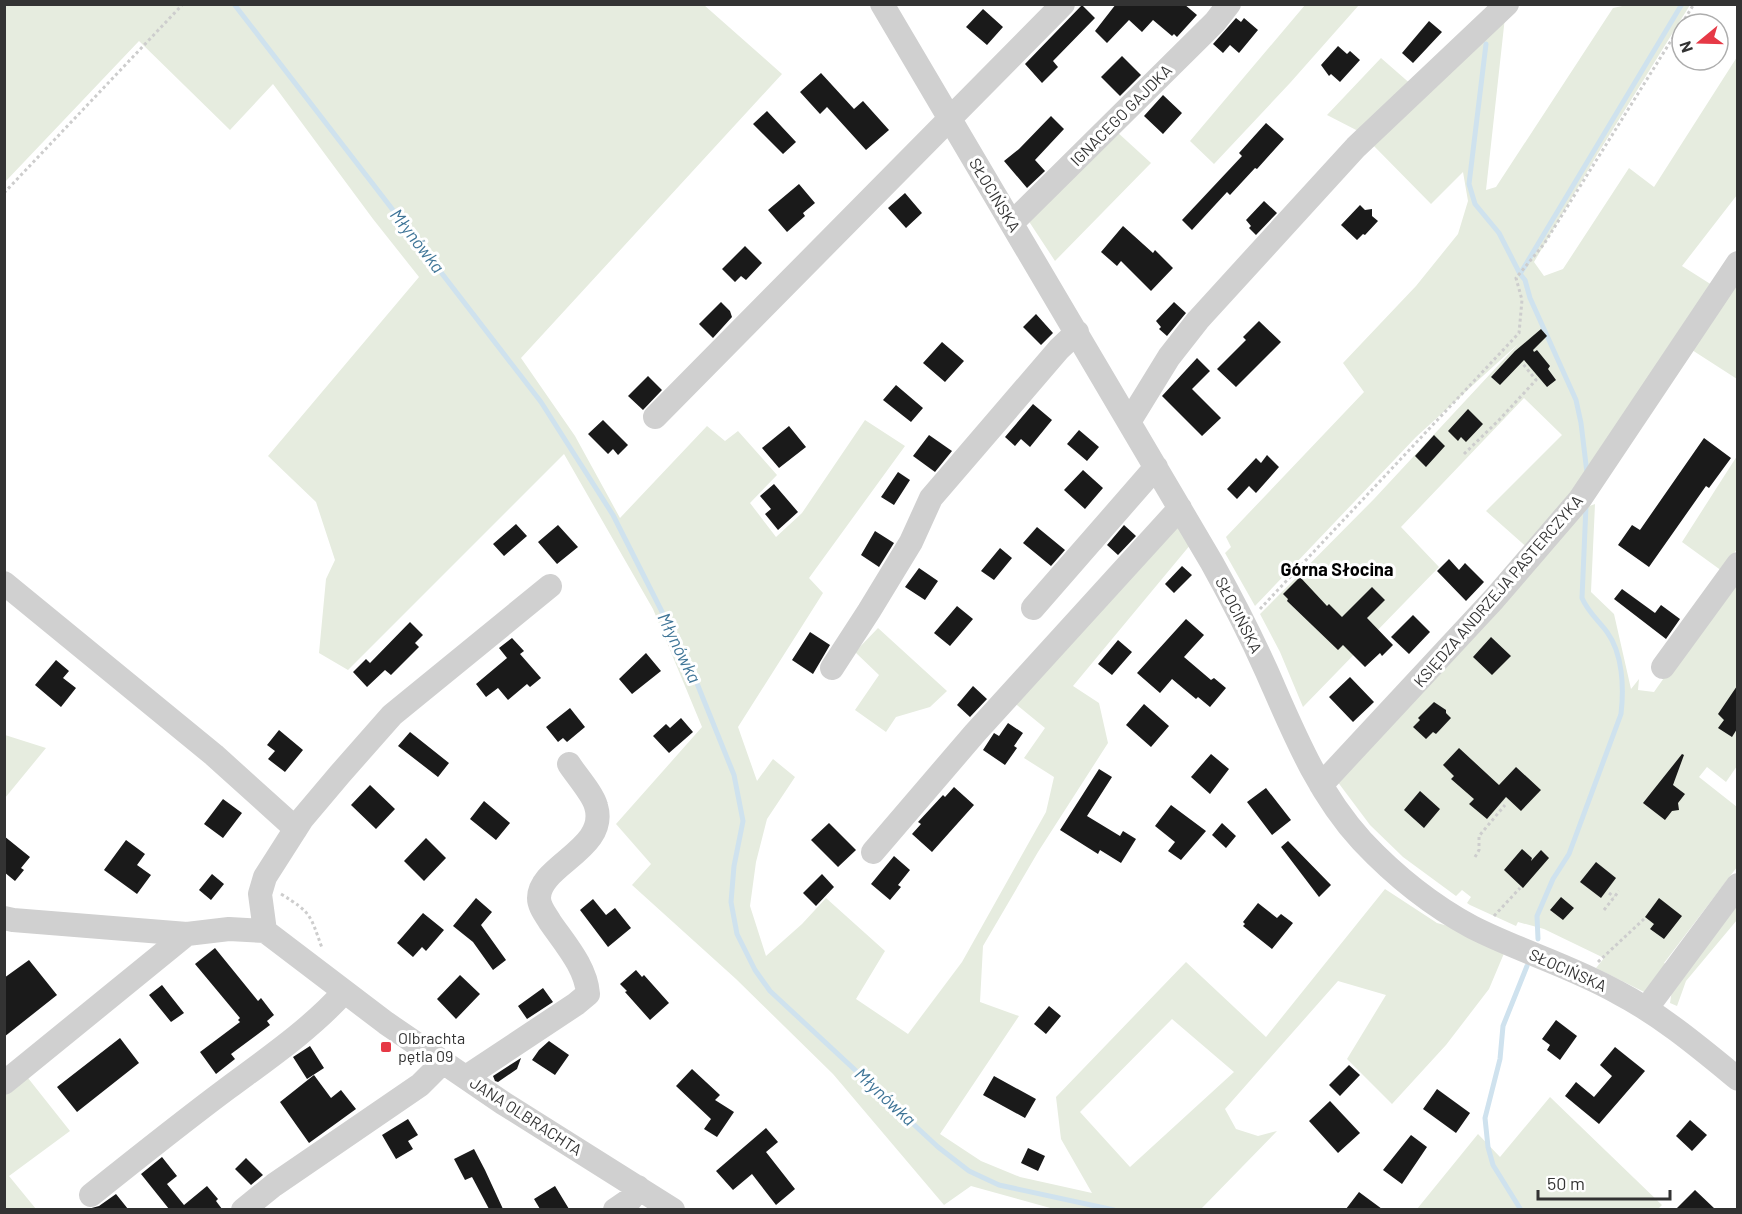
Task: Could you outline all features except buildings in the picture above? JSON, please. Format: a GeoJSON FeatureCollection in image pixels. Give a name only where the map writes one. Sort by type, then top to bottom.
{"type":"FeatureCollection","features":[{"type":"Feature","properties":{"kind":"street","name":"SŁOCIŃSKA"},"geometry":{"type":"LineString","coordinates":[[882,4],[1180,508],[1245,624],[1299,745],[1321,785],[1361,839],[1388,867],[1434,904],[1473,927],[1616,991],[1675,1028],[1737,1079]]}},
{"type":"Feature","properties":{"kind":"street"},"geometry":{"type":"LineString","coordinates":[[656,417],[1063,4]]}},
{"type":"Feature","properties":{"kind":"street","name":"IGNACEGO GAJDKA"},"geometry":{"type":"LineString","coordinates":[[1012,223],[1215,22],[1229,4]]}},
{"type":"Feature","properties":{"kind":"street"},"geometry":{"type":"LineString","coordinates":[[1129,422],[1169,357],[1206,312],[1356,147],[1507,4]]}},
{"type":"Feature","properties":{"kind":"street","name":"KSIĘDZA ANDRZEJA PASTERCZYKA"},"geometry":{"type":"LineString","coordinates":[[1321,785],[1494,599],[1580,499],[1737,263]]}},
{"type":"Feature","properties":{"kind":"street"},"geometry":{"type":"LineString","coordinates":[[832,668],[870,611],[911,542],[931,498],[1059,349],[1077,332]]}},
{"type":"Feature","properties":{"kind":"street"},"geometry":{"type":"LineString","coordinates":[[1033,608],[1156,467]]}},
{"type":"Feature","properties":{"kind":"street"},"geometry":{"type":"LineString","coordinates":[[873,852],[975,733],[1180,508]]}},
{"type":"Feature","properties":{"kind":"street"},"geometry":{"type":"LineString","coordinates":[[1663,667],[1737,564]]}},
{"type":"Feature","properties":{"kind":"street"},"geometry":{"type":"LineString","coordinates":[[4,583],[214,755],[296,829]]}},
{"type":"Feature","properties":{"kind":"street"},"geometry":{"type":"LineString","coordinates":[[4,918],[187,934],[229,929],[266,932],[260,894],[266,877],[296,829],[340,774],[392,715],[550,586]]}},
{"type":"Feature","properties":{"kind":"street"},"geometry":{"type":"LineString","coordinates":[[466,1077],[588,994],[587,982],[583,974],[541,908],[539,897],[544,882],[591,838],[597,819],[596,805],[569,764]]}},
{"type":"Feature","properties":{"kind":"street"},"geometry":{"type":"LineString","coordinates":[[1646,1009],[1737,885]]}},
{"type":"Feature","properties":{"kind":"street","name":"JANA OLBRACHTA"},"geometry":{"type":"LineString","coordinates":[[266,932],[344,992],[443,1062],[553,1135],[674,1209]]}},
{"type":"Feature","properties":{"kind":"street"},"geometry":{"type":"LineString","coordinates":[[4,1083],[187,934]]}},
{"type":"Feature","properties":{"kind":"street"},"geometry":{"type":"LineString","coordinates":[[91,1195],[280,1049],[344,992]]}},
{"type":"Feature","properties":{"kind":"street"},"geometry":{"type":"LineString","coordinates":[[243,1209],[420,1084],[443,1062]]}},
{"type":"Feature","properties":{"kind":"street"},"geometry":{"type":"LineString","coordinates":[[615,1209],[631,1199],[638,1187]]}},
{"type":"Feature","properties":{"kind":"path"},"geometry":{"type":"LineString","coordinates":[[4,193],[183,4]]}},
{"type":"Feature","properties":{"kind":"path"},"geometry":{"type":"LineString","coordinates":[[1245,624],[1519,333],[1522,300],[1516,278],[1544,244],[1694,4]]}},
{"type":"Feature","properties":{"kind":"path"},"geometry":{"type":"LineString","coordinates":[[1464,454],[1536,380],[1523,364]]}},
{"type":"Feature","properties":{"kind":"path"},"geometry":{"type":"LineString","coordinates":[[1475,857],[1479,850],[1479,836],[1505,805]]}},
{"type":"Feature","properties":{"kind":"path"},"geometry":{"type":"LineString","coordinates":[[1489,922],[1520,888]]}},
{"type":"Feature","properties":{"kind":"path"},"geometry":{"type":"LineString","coordinates":[[1604,910],[1619,891]]}},
{"type":"Feature","properties":{"kind":"path"},"geometry":{"type":"LineString","coordinates":[[1609,893],[1614,897]]}},
{"type":"Feature","properties":{"kind":"path"},"geometry":{"type":"LineString","coordinates":[[1593,968],[1644,919]]}},
{"type":"Feature","properties":{"kind":"shaded area"},"geometry":{"type":"Polygon","coordinates":[[[5,5],[704,5],[782,74],[521,358],[575,436],[620,518],[707,426],[725,441],[738,431],[777,475],[750,503],[776,537],[802,513],[865,420],[905,446],[809,578],[823,593],[738,727],[757,781],[773,759],[795,777],[767,819],[756,862],[750,906],[766,956],[802,924],[826,898],[885,951],[856,999],[908,1034],[962,962],[1046,812],[1054,777],[1024,758],[1045,728],[1012,701],[1176,522],[1191,544],[1073,686],[1099,703],[1108,743],[1038,852],[983,946],[980,1002],[1019,1016],[940,1134],[981,1161],[1020,1177],[1092,1193],[1061,1139],[1056,1097],[1186,962],[1266,1037],[1385,889],[1437,923],[1505,951],[1489,989],[1446,1045],[1392,1104],[1347,1059],[1386,995],[1338,981],[1225,1109],[1236,1129],[1258,1136],[1277,1131],[1201,1209],[1054,1209],[971,1186],[944,1205],[833,1074],[736,979],[632,885],[651,864],[616,824],[702,727],[653,609],[564,454],[348,670],[319,653],[326,579],[335,560],[316,502],[268,456],[419,277],[273,84],[230,130],[139,41],[5,182],[5,5]],[[1172,1019],[1080,1112],[1130,1167],[1234,1072],[1172,1019]]]}},
{"type":"Feature","properties":{"kind":"shaded area"},"geometry":{"type":"Polygon","coordinates":[[[1305,5],[1359,5],[1214,164],[1190,141],[1305,5]]]}},
{"type":"Feature","properties":{"kind":"shaded area"},"geometry":{"type":"Polygon","coordinates":[[[1627,5],[1690,5],[1686,12],[1670,12],[1670,37],[1534,262],[1544,276],[1563,269],[1629,168],[1654,187],[1727,72],[1730,72],[1737,57],[1737,195],[1682,266],[1712,285],[1531,551],[1486,511],[1562,435],[1524,398],[1401,527],[1439,567],[1303,707],[1280,652],[1260,614],[1374,499],[1518,344],[1416,437],[1255,606],[1225,553],[1231,547],[1226,537],[1364,392],[1343,363],[1416,286],[1458,234],[1468,201],[1463,172],[1431,204],[1371,143],[1505,17],[1486,190],[1496,187],[1613,8],[1627,5]]]}},
{"type":"Feature","properties":{"kind":"shaded area"},"geometry":{"type":"Polygon","coordinates":[[[1381,58],[1413,86],[1360,132],[1327,115],[1381,58]]]}},
{"type":"Feature","properties":{"kind":"shaded area"},"geometry":{"type":"Polygon","coordinates":[[[1116,131],[1151,163],[1055,261],[1028,220],[1116,131]]]}},
{"type":"Feature","properties":{"kind":"shaded area"},"geometry":{"type":"Polygon","coordinates":[[[1737,279],[1737,379],[1692,350],[1737,279]]]}},
{"type":"Feature","properties":{"kind":"shaded area"},"geometry":{"type":"Polygon","coordinates":[[[1737,456],[1737,549],[1722,571],[1682,542],[1737,456]]]}},
{"type":"Feature","properties":{"kind":"shaded area"},"geometry":{"type":"Polygon","coordinates":[[[1595,504],[1591,592],[1614,614],[1631,689],[1639,679],[1638,690],[1654,692],[1737,574],[1737,766],[1726,782],[1707,767],[1699,777],[1737,807],[1737,867],[1664,963],[1669,966],[1648,994],[1596,968],[1604,958],[1544,929],[1518,922],[1516,926],[1470,905],[1467,903],[1471,897],[1462,890],[1456,896],[1403,857],[1370,825],[1337,781],[1576,511],[1595,504]]]}},
{"type":"Feature","properties":{"kind":"shaded area"},"geometry":{"type":"Polygon","coordinates":[[[878,628],[947,691],[930,707],[896,717],[886,732],[855,710],[879,675],[855,652],[878,628]]]}},
{"type":"Feature","properties":{"kind":"shaded area"},"geometry":{"type":"Polygon","coordinates":[[[4,735],[46,748],[5,798],[4,735]]]}},
{"type":"Feature","properties":{"kind":"shaded area"},"geometry":{"type":"Polygon","coordinates":[[[1737,899],[1737,920],[1686,981],[1677,1006],[1670,1003],[1673,983],[1737,899]]]}},
{"type":"Feature","properties":{"kind":"shaded area"},"geometry":{"type":"Polygon","coordinates":[[[28,1078],[70,1131],[9,1176],[36,1209],[5,1210],[5,1093],[28,1078]]]}},
{"type":"Feature","properties":{"kind":"shaded area"},"geometry":{"type":"Polygon","coordinates":[[[1550,1097],[1662,1205],[1658,1209],[1417,1209],[1478,1134],[1500,1157],[1550,1097]]]}},
{"type":"Feature","properties":{"kind":"waterway","name":"Młynówka"},"geometry":{"type":"LineString","coordinates":[[234,4],[541,402],[613,515],[692,671],[734,775],[743,821],[734,866],[731,902],[737,934],[755,970],[770,991],[938,1147],[969,1171],[999,1185],[1114,1210]]}},
{"type":"Feature","properties":{"kind":"waterway"},"geometry":{"type":"LineString","coordinates":[[1587,473],[1576,400],[1530,298],[1525,280],[1520,274],[1682,4]]}},
{"type":"Feature","properties":{"kind":"waterway"},"geometry":{"type":"LineString","coordinates":[[1486,44],[1469,184],[1475,204],[1499,233],[1520,274]]}},
{"type":"Feature","properties":{"kind":"waterway"},"geometry":{"type":"LineString","coordinates":[[1538,939],[1537,916],[1553,879],[1569,854],[1621,714],[1622,682],[1616,650],[1607,632],[1590,612],[1582,598],[1586,506]]}},
{"type":"Feature","properties":{"kind":"waterway"},"geometry":{"type":"LineString","coordinates":[[1521,1210],[1493,1165],[1488,1147],[1485,1118],[1500,1059],[1503,1026],[1527,966]]}},
{"type":"Feature","properties":{"kind":"place","name":"Olbrachta pętla 09"},"geometry":{"type":"Point","coordinates":[386,1047]}},
{"type":"Feature","properties":{"kind":"district","name":"Górna Słocina"},"geometry":{"type":"Point","coordinates":[1337,570]}}]}
